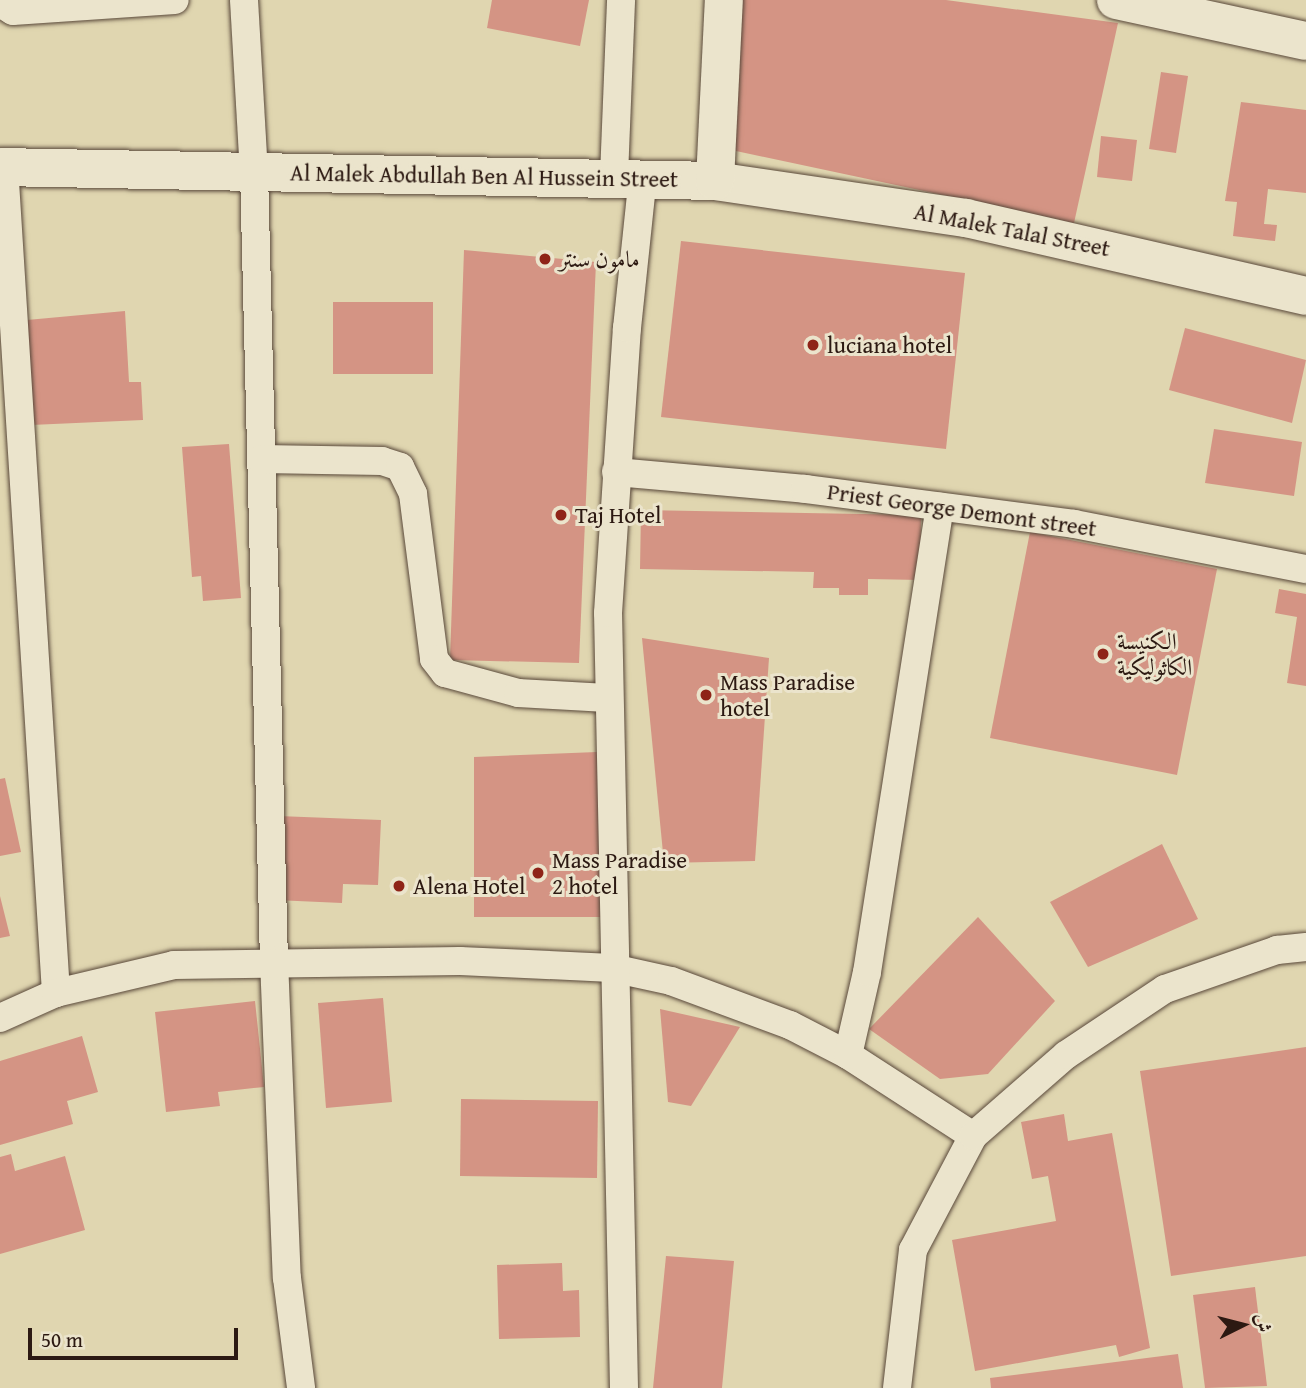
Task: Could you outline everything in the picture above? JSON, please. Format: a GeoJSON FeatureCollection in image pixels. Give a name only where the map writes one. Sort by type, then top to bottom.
{"type":"FeatureCollection","features":[{"type":"Feature","properties":{"kind":"main road"},"geometry":{"type":"LineString","coordinates":[[715,181],[724,0]]}},
{"type":"Feature","properties":{"kind":"main road"},"geometry":{"type":"LineString","coordinates":[[1116,0],[1186,6],[1306,41]]}},
{"type":"Feature","properties":{"kind":"main road","name":"Al Malek Abdullah Ben Al Hussein Street"},"geometry":{"type":"LineString","coordinates":[[2,166],[629,176],[715,181]]}},
{"type":"Feature","properties":{"kind":"main road","name":"Al Malek Talal Street"},"geometry":{"type":"LineString","coordinates":[[715,181],[966,218],[1306,296]]}},
{"type":"Feature","properties":{"kind":"street"},"geometry":{"type":"LineString","coordinates":[[0,3],[13,11],[175,0]]}},
{"type":"Feature","properties":{"kind":"street"},"geometry":{"type":"LineString","coordinates":[[244,0],[254,172],[274,960],[287,1278],[301,1388]]}},
{"type":"Feature","properties":{"kind":"street"},"geometry":{"type":"LineString","coordinates":[[621,0],[629,176],[607,698],[624,1388]]}},
{"type":"Feature","properties":{"kind":"street"},"geometry":{"type":"LineString","coordinates":[[2,166],[56,993]]}},
{"type":"Feature","properties":{"kind":"street"},"geometry":{"type":"LineString","coordinates":[[261,459],[382,461],[400,467],[413,494],[434,659],[445,673],[518,693],[607,698]]}},
{"type":"Feature","properties":{"kind":"street","name":"Priest George Demont street"},"geometry":{"type":"LineString","coordinates":[[616,472],[805,489],[1074,524],[1306,569]]}},
{"type":"Feature","properties":{"kind":"street"},"geometry":{"type":"LineString","coordinates":[[848,1055],[867,972],[940,507]]}},
{"type":"Feature","properties":{"kind":"street"},"geometry":{"type":"LineString","coordinates":[[897,1388],[914,1250],[972,1136],[1066,1055],[1164,989],[1277,950],[1306,947]]}},
{"type":"Feature","properties":{"kind":"street"},"geometry":{"type":"LineString","coordinates":[[0,1018],[56,993],[174,965],[274,960],[460,961],[612,968],[736,1002],[848,1055],[972,1136]]}},
{"type":"Feature","properties":{"kind":"building"},"geometry":{"type":"Polygon","coordinates":[[[492,0],[589,0],[580,46],[487,28],[492,0]]]}},
{"type":"Feature","properties":{"kind":"building"},"geometry":{"type":"Polygon","coordinates":[[[739,0],[946,0],[1118,23],[1074,223],[722,148],[739,0]]]}},
{"type":"Feature","properties":{"kind":"building"},"geometry":{"type":"Polygon","coordinates":[[[1161,72],[1188,76],[1176,153],[1149,149],[1161,72]]]}},
{"type":"Feature","properties":{"kind":"building"},"geometry":{"type":"Polygon","coordinates":[[[1241,102],[1306,110],[1306,193],[1268,189],[1264,224],[1277,225],[1275,241],[1233,236],[1237,202],[1225,201],[1241,102]]]}},
{"type":"Feature","properties":{"kind":"building"},"geometry":{"type":"Polygon","coordinates":[[[1101,136],[1137,140],[1132,181],[1097,177],[1101,136]]]}},
{"type":"Feature","properties":{"kind":"building","name":"luciana hotel"},"geometry":{"type":"Polygon","coordinates":[[[681,241],[965,273],[946,449],[661,417],[681,241]]]}},
{"type":"Feature","properties":{"kind":"building"},"geometry":{"type":"Polygon","coordinates":[[[464,250],[596,262],[579,663],[450,660],[464,250]]]}},
{"type":"Feature","properties":{"kind":"building"},"geometry":{"type":"Polygon","coordinates":[[[333,302],[433,302],[433,374],[333,374],[333,302]]]}},
{"type":"Feature","properties":{"kind":"building"},"geometry":{"type":"Polygon","coordinates":[[[125,311],[129,382],[141,382],[143,420],[31,425],[27,320],[125,311]]]}},
{"type":"Feature","properties":{"kind":"building"},"geometry":{"type":"Polygon","coordinates":[[[1185,328],[1306,360],[1292,423],[1169,390],[1185,328]]]}},
{"type":"Feature","properties":{"kind":"building"},"geometry":{"type":"Polygon","coordinates":[[[1214,429],[1302,442],[1294,496],[1205,483],[1214,429]]]}},
{"type":"Feature","properties":{"kind":"building"},"geometry":{"type":"Polygon","coordinates":[[[229,444],[241,598],[203,601],[201,576],[192,577],[182,447],[229,444]]]}},
{"type":"Feature","properties":{"kind":"building"},"geometry":{"type":"Polygon","coordinates":[[[641,510],[921,515],[920,580],[868,579],[868,595],[839,595],[839,588],[813,588],[814,572],[640,569],[641,510]]]}},
{"type":"Feature","properties":{"kind":"building","name":"الكنيسة الكاثوليكية"},"geometry":{"type":"Polygon","coordinates":[[[1030,532],[1217,569],[1177,775],[990,738],[1030,532]]]}},
{"type":"Feature","properties":{"kind":"building"},"geometry":{"type":"Polygon","coordinates":[[[1279,589],[1306,594],[1306,686],[1287,683],[1297,617],[1275,613],[1279,589]]]}},
{"type":"Feature","properties":{"kind":"building"},"geometry":{"type":"Polygon","coordinates":[[[642,638],[769,658],[755,861],[664,863],[642,638]]]}},
{"type":"Feature","properties":{"kind":"building"},"geometry":{"type":"Polygon","coordinates":[[[597,752],[603,917],[474,917],[474,757],[597,752]]]}},
{"type":"Feature","properties":{"kind":"building"},"geometry":{"type":"Polygon","coordinates":[[[5,778],[21,852],[0,856],[0,779],[5,778]]]}},
{"type":"Feature","properties":{"kind":"building"},"geometry":{"type":"Polygon","coordinates":[[[278,816],[381,820],[378,885],[343,884],[342,903],[275,900],[278,816]]]}},
{"type":"Feature","properties":{"kind":"building"},"geometry":{"type":"Polygon","coordinates":[[[1162,844],[1198,919],[1088,967],[1050,902],[1162,844]]]}},
{"type":"Feature","properties":{"kind":"building"},"geometry":{"type":"Polygon","coordinates":[[[0,896],[10,936],[0,938],[0,896]]]}},
{"type":"Feature","properties":{"kind":"building"},"geometry":{"type":"Polygon","coordinates":[[[978,917],[1055,1001],[988,1074],[940,1079],[869,1029],[978,917]]]}},
{"type":"Feature","properties":{"kind":"building"},"geometry":{"type":"Polygon","coordinates":[[[383,998],[392,1102],[326,1108],[318,1003],[383,998]]]}},
{"type":"Feature","properties":{"kind":"building"},"geometry":{"type":"Polygon","coordinates":[[[255,1001],[264,1087],[218,1092],[220,1106],[166,1112],[155,1012],[255,1001]]]}},
{"type":"Feature","properties":{"kind":"building"},"geometry":{"type":"Polygon","coordinates":[[[660,1009],[740,1027],[691,1106],[668,1102],[660,1009]]]}},
{"type":"Feature","properties":{"kind":"building"},"geometry":{"type":"Polygon","coordinates":[[[82,1036],[98,1092],[67,1101],[73,1124],[0,1145],[0,1061],[82,1036]]]}},
{"type":"Feature","properties":{"kind":"building"},"geometry":{"type":"Polygon","coordinates":[[[1306,1047],[1306,1256],[1171,1276],[1140,1071],[1306,1047]]]}},
{"type":"Feature","properties":{"kind":"building"},"geometry":{"type":"Polygon","coordinates":[[[461,1099],[598,1101],[597,1178],[460,1176],[461,1099]]]}},
{"type":"Feature","properties":{"kind":"building"},"geometry":{"type":"Polygon","coordinates":[[[1064,1114],[1068,1141],[1112,1133],[1150,1348],[1119,1357],[1116,1345],[975,1371],[952,1240],[1056,1221],[1048,1176],[1032,1179],[1021,1122],[1064,1114]]]}},
{"type":"Feature","properties":{"kind":"building"},"geometry":{"type":"Polygon","coordinates":[[[11,1154],[15,1171],[65,1156],[85,1230],[0,1254],[0,1157],[11,1154]]]}},
{"type":"Feature","properties":{"kind":"building"},"geometry":{"type":"Polygon","coordinates":[[[666,1256],[734,1261],[722,1388],[653,1388],[666,1256]]]}},
{"type":"Feature","properties":{"kind":"building"},"geometry":{"type":"Polygon","coordinates":[[[562,1263],[563,1291],[579,1290],[580,1337],[499,1339],[497,1265],[562,1263]]]}},
{"type":"Feature","properties":{"kind":"building"},"geometry":{"type":"Polygon","coordinates":[[[1255,1287],[1267,1386],[1205,1388],[1193,1295],[1255,1287]]]}},
{"type":"Feature","properties":{"kind":"building"},"geometry":{"type":"Polygon","coordinates":[[[1178,1354],[1183,1388],[991,1388],[990,1378],[1178,1354]]]}},
{"type":"Feature","properties":{"kind":"place","name":"مامون سنتر"},"geometry":{"type":"Point","coordinates":[545,259]}},
{"type":"Feature","properties":{"kind":"place","name":"luciana hotel"},"geometry":{"type":"Point","coordinates":[813,345]}},
{"type":"Feature","properties":{"kind":"place","name":"Taj Hotel"},"geometry":{"type":"Point","coordinates":[561,515]}},
{"type":"Feature","properties":{"kind":"place","name":"الكنيسة الكاثوليكية"},"geometry":{"type":"Point","coordinates":[1103,654]}},
{"type":"Feature","properties":{"kind":"place","name":"Mass Paradise hotel"},"geometry":{"type":"Point","coordinates":[706,695]}},
{"type":"Feature","properties":{"kind":"place","name":"Mass Paradise 2 hotel"},"geometry":{"type":"Point","coordinates":[538,873]}},
{"type":"Feature","properties":{"kind":"place","name":"Alena Hotel"},"geometry":{"type":"Point","coordinates":[399,886]}}]}
